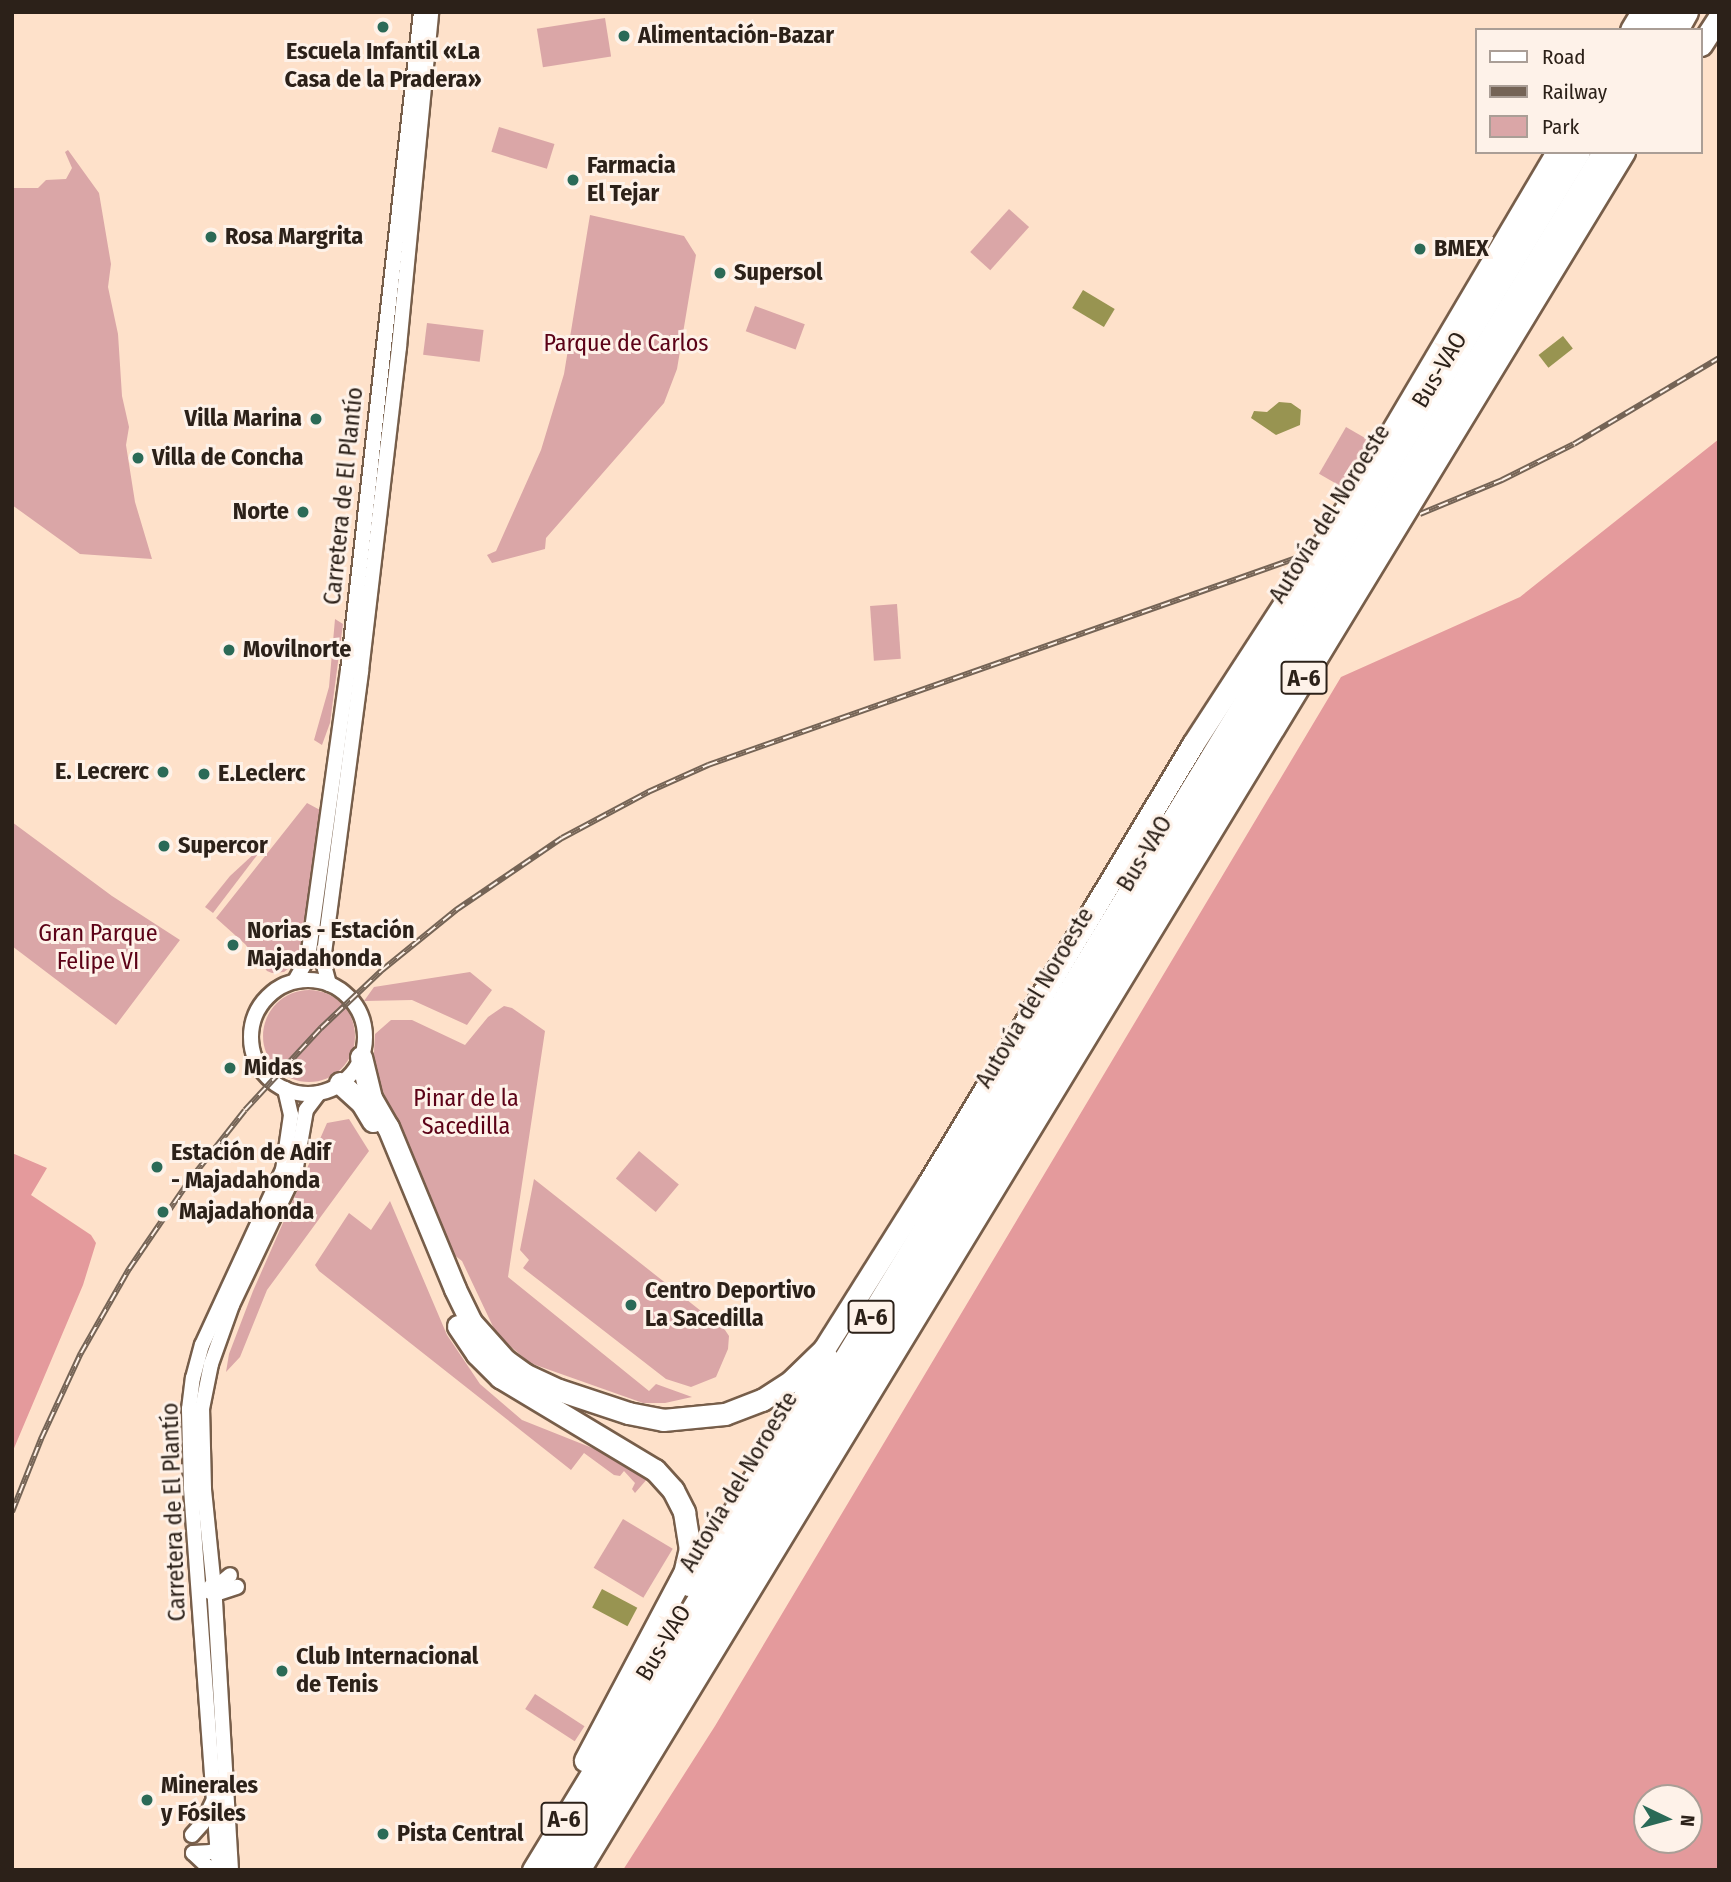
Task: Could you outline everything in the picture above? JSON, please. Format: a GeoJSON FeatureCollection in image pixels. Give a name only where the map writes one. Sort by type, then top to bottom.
{"type":"FeatureCollection","features":[{"type":"Feature","properties":{"kind":"highway"},"geometry":{"type":"LineString","coordinates":[[1632,28],[1642,12]]}},
{"type":"Feature","properties":{"kind":"highway"},"geometry":{"type":"LineString","coordinates":[[1655,28],[1665,12]]}},
{"type":"Feature","properties":{"kind":"highway"},"geometry":{"type":"LineString","coordinates":[[1678,28],[1687,12]]}},
{"type":"Feature","properties":{"kind":"highway"},"geometry":{"type":"LineString","coordinates":[[1700,28],[1709,12]]}},
{"type":"Feature","properties":{"kind":"highway"},"geometry":{"type":"LineString","coordinates":[[1703,42],[1719,17]]}},
{"type":"Feature","properties":{"kind":"highway"},"geometry":{"type":"LineString","coordinates":[[1007,1056],[1193,744],[1350,502],[1557,154]]}},
{"type":"Feature","properties":{"kind":"highway","name":"Autovía del Noroeste"},"geometry":{"type":"LineString","coordinates":[[533,1870],[1578,154]]}},
{"type":"Feature","properties":{"kind":"highway","name":"Bus-VAO"},"geometry":{"type":"LineString","coordinates":[[556,1870],[1602,154]]}},
{"type":"Feature","properties":{"kind":"highway","name":"A-6"},"geometry":{"type":"LineString","coordinates":[[579,1870],[1623,154]]}},
{"type":"Feature","properties":{"kind":"highway"},"geometry":{"type":"LineString","coordinates":[[361,1057],[371,1098],[388,1127],[454,1289],[480,1335],[505,1360],[539,1381],[646,1418],[694,1419],[725,1414],[762,1400],[791,1381],[824,1349],[1262,655],[1281,626],[1296,618]]}},
{"type":"Feature","properties":{"kind":"highway"},"geometry":{"type":"LineString","coordinates":[[340,1083],[362,1103],[378,1130],[459,1330],[477,1354],[500,1377],[641,1459],[668,1483],[684,1512],[690,1548],[684,1573],[583,1762]]}},
{"type":"Feature","properties":{"kind":"highway"},"geometry":{"type":"LineString","coordinates":[[520,1870],[871,1286],[928,1184]]}},
{"type":"Feature","properties":{"kind":"highway"},"geometry":{"type":"LineString","coordinates":[[586,1870],[610,1820]]}},
{"type":"Feature","properties":{"kind":"street","name":"Carretera de El Plantío"},"geometry":{"type":"LineString","coordinates":[[295,981],[308,958],[348,671],[421,12]]}},
{"type":"Feature","properties":{"kind":"street","name":"Carretera de El Plantío"},"geometry":{"type":"LineString","coordinates":[[329,984],[323,961],[362,671],[432,12]]}},
{"type":"Feature","properties":{"kind":"street"},"geometry":{"type":"LineString","coordinates":[[312,980],[329,984],[344,992],[363,1020],[365,1036],[361,1057],[353,1072],[340,1083],[319,1093],[302,1093],[285,1088],[270,1079],[259,1065],[252,1049],[251,1031],[256,1014],[265,999],[279,988],[295,981],[312,980]]}},
{"type":"Feature","properties":{"kind":"street","name":"Carretera de El Plantío"},"geometry":{"type":"LineString","coordinates":[[231,1870],[221,1843],[214,1797],[191,1487],[189,1409],[193,1378],[202,1345],[283,1170],[292,1115],[285,1088]]}},
{"type":"Feature","properties":{"kind":"street","name":"Carretera de El Plantío"},"geometry":{"type":"LineString","coordinates":[[219,1870],[221,1843],[229,1827],[214,1588],[202,1451],[206,1384],[232,1305],[295,1173],[306,1110],[319,1093]]}},
{"type":"Feature","properties":{"kind":"street"},"geometry":{"type":"LineString","coordinates":[[191,1487],[199,1501],[210,1584],[214,1588]]}},
{"type":"Feature","properties":{"kind":"street"},"geometry":{"type":"LineString","coordinates":[[204,1666],[213,1646],[210,1594],[214,1588],[234,1581]]}},
{"type":"Feature","properties":{"kind":"street"},"geometry":{"type":"LineString","coordinates":[[214,1797],[202,1824],[192,1835],[221,1843]]}},
{"type":"Feature","properties":{"kind":"street"},"geometry":{"type":"LineString","coordinates":[[211,1870],[193,1853],[221,1843]]}},
{"type":"Feature","properties":{"kind":"green space"},"geometry":{"type":"Polygon","coordinates":[[[605,18],[611,57],[543,67],[537,29],[605,18]]]}},
{"type":"Feature","properties":{"kind":"green space"},"geometry":{"type":"Polygon","coordinates":[[[499,127],[554,144],[547,169],[491,152],[499,127]]]}},
{"type":"Feature","properties":{"kind":"green space"},"geometry":{"type":"Polygon","coordinates":[[[68,150],[99,193],[111,264],[108,287],[118,334],[122,396],[129,427],[126,445],[135,502],[152,559],[80,554],[12,505],[12,188],[38,188],[46,180],[66,179],[72,168],[65,152],[68,150]]]}},
{"type":"Feature","properties":{"kind":"green space"},"geometry":{"type":"Polygon","coordinates":[[[1009,209],[1029,227],[990,270],[970,252],[1009,209]]]}},
{"type":"Feature","properties":{"kind":"green space","name":"Parque de Carlos"},"geometry":{"type":"Polygon","coordinates":[[[590,215],[684,236],[696,255],[677,369],[664,403],[546,538],[545,549],[492,563],[487,555],[496,551],[541,450],[564,374],[590,215]]]}},
{"type":"Feature","properties":{"kind":"green space"},"geometry":{"type":"Polygon","coordinates":[[[755,306],[805,324],[796,349],[746,331],[755,306]]]}},
{"type":"Feature","properties":{"kind":"green space"},"geometry":{"type":"Polygon","coordinates":[[[427,323],[484,330],[480,362],[423,355],[427,323]]]}},
{"type":"Feature","properties":{"kind":"green space"},"geometry":{"type":"Polygon","coordinates":[[[1346,427],[1372,442],[1345,489],[1319,474],[1346,427]]]}},
{"type":"Feature","properties":{"kind":"green space"},"geometry":{"type":"Polygon","coordinates":[[[897,604],[901,659],[874,661],[870,606],[897,604]]]}},
{"type":"Feature","properties":{"kind":"green space"},"geometry":{"type":"Polygon","coordinates":[[[335,619],[343,624],[330,723],[322,745],[314,740],[329,687],[335,619]]]}},
{"type":"Feature","properties":{"kind":"green space"},"geometry":{"type":"Polygon","coordinates":[[[307,803],[320,810],[301,950],[293,965],[284,972],[272,973],[216,918],[307,803]]]}},
{"type":"Feature","properties":{"kind":"green space","name":"Gran Parque Felipe VI"},"geometry":{"type":"Polygon","coordinates":[[[12,822],[112,896],[180,940],[116,1025],[12,946],[12,822]]]}},
{"type":"Feature","properties":{"kind":"green space"},"geometry":{"type":"Polygon","coordinates":[[[267,842],[213,913],[205,907],[230,876],[267,842]]]}},
{"type":"Feature","properties":{"kind":"green space"},"geometry":{"type":"Polygon","coordinates":[[[470,972],[492,990],[467,1025],[412,1000],[364,1001],[374,987],[470,972]]]}},
{"type":"Feature","properties":{"kind":"green space"},"geometry":{"type":"Polygon","coordinates":[[[309,990],[326,994],[341,1004],[351,1019],[355,1036],[351,1053],[341,1068],[326,1078],[309,1082],[292,1078],[277,1068],[267,1053],[263,1036],[267,1019],[277,1004],[292,994],[309,990]]]}},
{"type":"Feature","properties":{"kind":"green space","name":"Pinar de la Sacedilla"},"geometry":{"type":"Polygon","coordinates":[[[504,1006],[512,1008],[545,1031],[508,1277],[649,1391],[656,1384],[692,1397],[665,1403],[643,1403],[530,1363],[497,1335],[462,1261],[449,1251],[413,1157],[373,1070],[375,1034],[391,1020],[412,1020],[465,1045],[488,1017],[504,1006]]]}},
{"type":"Feature","properties":{"kind":"green space"},"geometry":{"type":"Polygon","coordinates":[[[349,1119],[369,1151],[267,1290],[240,1357],[226,1372],[229,1354],[253,1291],[327,1123],[349,1119]]]}},
{"type":"Feature","properties":{"kind":"green space"},"geometry":{"type":"Polygon","coordinates":[[[639,1151],[679,1184],[656,1212],[616,1179],[639,1151]]]}},
{"type":"Feature","properties":{"kind":"green space","name":"Centro Deportivo La Sacedilla"},"geometry":{"type":"Polygon","coordinates":[[[534,1179],[725,1330],[729,1336],[728,1349],[716,1377],[691,1387],[666,1379],[523,1268],[529,1260],[520,1250],[534,1179]]]}},
{"type":"Feature","properties":{"kind":"green space"},"geometry":{"type":"Polygon","coordinates":[[[390,1201],[447,1335],[480,1384],[522,1420],[630,1463],[648,1478],[635,1493],[632,1489],[635,1483],[624,1471],[620,1476],[614,1475],[584,1453],[571,1470],[319,1271],[315,1265],[349,1213],[371,1230],[390,1201]]]}},
{"type":"Feature","properties":{"kind":"green space"},"geometry":{"type":"Polygon","coordinates":[[[623,1519],[673,1549],[643,1598],[594,1568],[623,1519]]]}},
{"type":"Feature","properties":{"kind":"green space"},"geometry":{"type":"Polygon","coordinates":[[[535,1694],[584,1726],[575,1741],[525,1709],[535,1694]]]}},
{"type":"Feature","properties":{"kind":"shaded area"},"geometry":{"type":"Polygon","coordinates":[[[1083,290],[1115,309],[1104,327],[1072,308],[1083,290]]]}},
{"type":"Feature","properties":{"kind":"shaded area"},"geometry":{"type":"Polygon","coordinates":[[[1563,336],[1573,349],[1548,368],[1539,355],[1563,336]]]}},
{"type":"Feature","properties":{"kind":"shaded area"},"geometry":{"type":"Polygon","coordinates":[[[1279,402],[1291,403],[1301,410],[1300,425],[1276,435],[1251,418],[1254,411],[1267,412],[1279,402]]]}},
{"type":"Feature","properties":{"kind":"shaded area"},"geometry":{"type":"Polygon","coordinates":[[[1719,439],[1719,1870],[623,1870],[715,1726],[1341,677],[1520,597],[1719,439]]]}},
{"type":"Feature","properties":{"kind":"shaded area"},"geometry":{"type":"Polygon","coordinates":[[[12,1153],[47,1168],[31,1195],[91,1235],[96,1243],[83,1285],[12,1453],[12,1153]]]}},
{"type":"Feature","properties":{"kind":"shaded area"},"geometry":{"type":"Polygon","coordinates":[[[602,1589],[637,1608],[627,1626],[592,1608],[602,1589]]]}},
{"type":"Feature","properties":{"kind":"railway"},"geometry":{"type":"LineString","coordinates":[[1420,514],[1502,480],[1574,444],[1719,358]]}},
{"type":"Feature","properties":{"kind":"railway"},"geometry":{"type":"LineString","coordinates":[[12,1512],[41,1439],[81,1353],[129,1269],[189,1181],[245,1110],[321,1028],[381,971],[456,910],[562,838],[648,792],[708,765],[1305,555]]}},
{"type":"Feature","properties":{"kind":"place","name":"Escuela Infantil «La Casa de la Pradera»"},"geometry":{"type":"Point","coordinates":[383,27]}},
{"type":"Feature","properties":{"kind":"place","name":"Alimentación-Bazar"},"geometry":{"type":"Point","coordinates":[624,36]}},
{"type":"Feature","properties":{"kind":"place","name":"Farmacia El Tejar"},"geometry":{"type":"Point","coordinates":[573,180]}},
{"type":"Feature","properties":{"kind":"place","name":"Rosa Margrita"},"geometry":{"type":"Point","coordinates":[211,237]}},
{"type":"Feature","properties":{"kind":"place","name":"BMEX"},"geometry":{"type":"Point","coordinates":[1420,249]}},
{"type":"Feature","properties":{"kind":"place","name":"Supersol"},"geometry":{"type":"Point","coordinates":[720,273]}},
{"type":"Feature","properties":{"kind":"place","name":"Villa Marina"},"geometry":{"type":"Point","coordinates":[316,419]}},
{"type":"Feature","properties":{"kind":"place","name":"Villa de Concha"},"geometry":{"type":"Point","coordinates":[138,458]}},
{"type":"Feature","properties":{"kind":"place","name":"Norte"},"geometry":{"type":"Point","coordinates":[303,512]}},
{"type":"Feature","properties":{"kind":"place","name":"Movilnorte"},"geometry":{"type":"Point","coordinates":[229,650]}},
{"type":"Feature","properties":{"kind":"place","name":"E. Lecrerc"},"geometry":{"type":"Point","coordinates":[163,772]}},
{"type":"Feature","properties":{"kind":"place","name":"E.Leclerc"},"geometry":{"type":"Point","coordinates":[204,774]}},
{"type":"Feature","properties":{"kind":"place","name":"Supercor"},"geometry":{"type":"Point","coordinates":[164,846]}},
{"type":"Feature","properties":{"kind":"place","name":"Norias - Estación Majadahonda"},"geometry":{"type":"Point","coordinates":[233,945]}},
{"type":"Feature","properties":{"kind":"place","name":"Midas"},"geometry":{"type":"Point","coordinates":[230,1068]}},
{"type":"Feature","properties":{"kind":"place","name":"Estación de Adif - Majadahonda"},"geometry":{"type":"Point","coordinates":[157,1167]}},
{"type":"Feature","properties":{"kind":"place","name":"Majadahonda"},"geometry":{"type":"Point","coordinates":[163,1212]}},
{"type":"Feature","properties":{"kind":"place","name":"Centro Deportivo La Sacedilla"},"geometry":{"type":"Point","coordinates":[631,1305]}},
{"type":"Feature","properties":{"kind":"place","name":"Club Internacional de Tenis"},"geometry":{"type":"Point","coordinates":[282,1671]}},
{"type":"Feature","properties":{"kind":"place","name":"Minerales y Fósiles"},"geometry":{"type":"Point","coordinates":[147,1800]}},
{"type":"Feature","properties":{"kind":"place","name":"Pista Central"},"geometry":{"type":"Point","coordinates":[383,1834]}}]}
